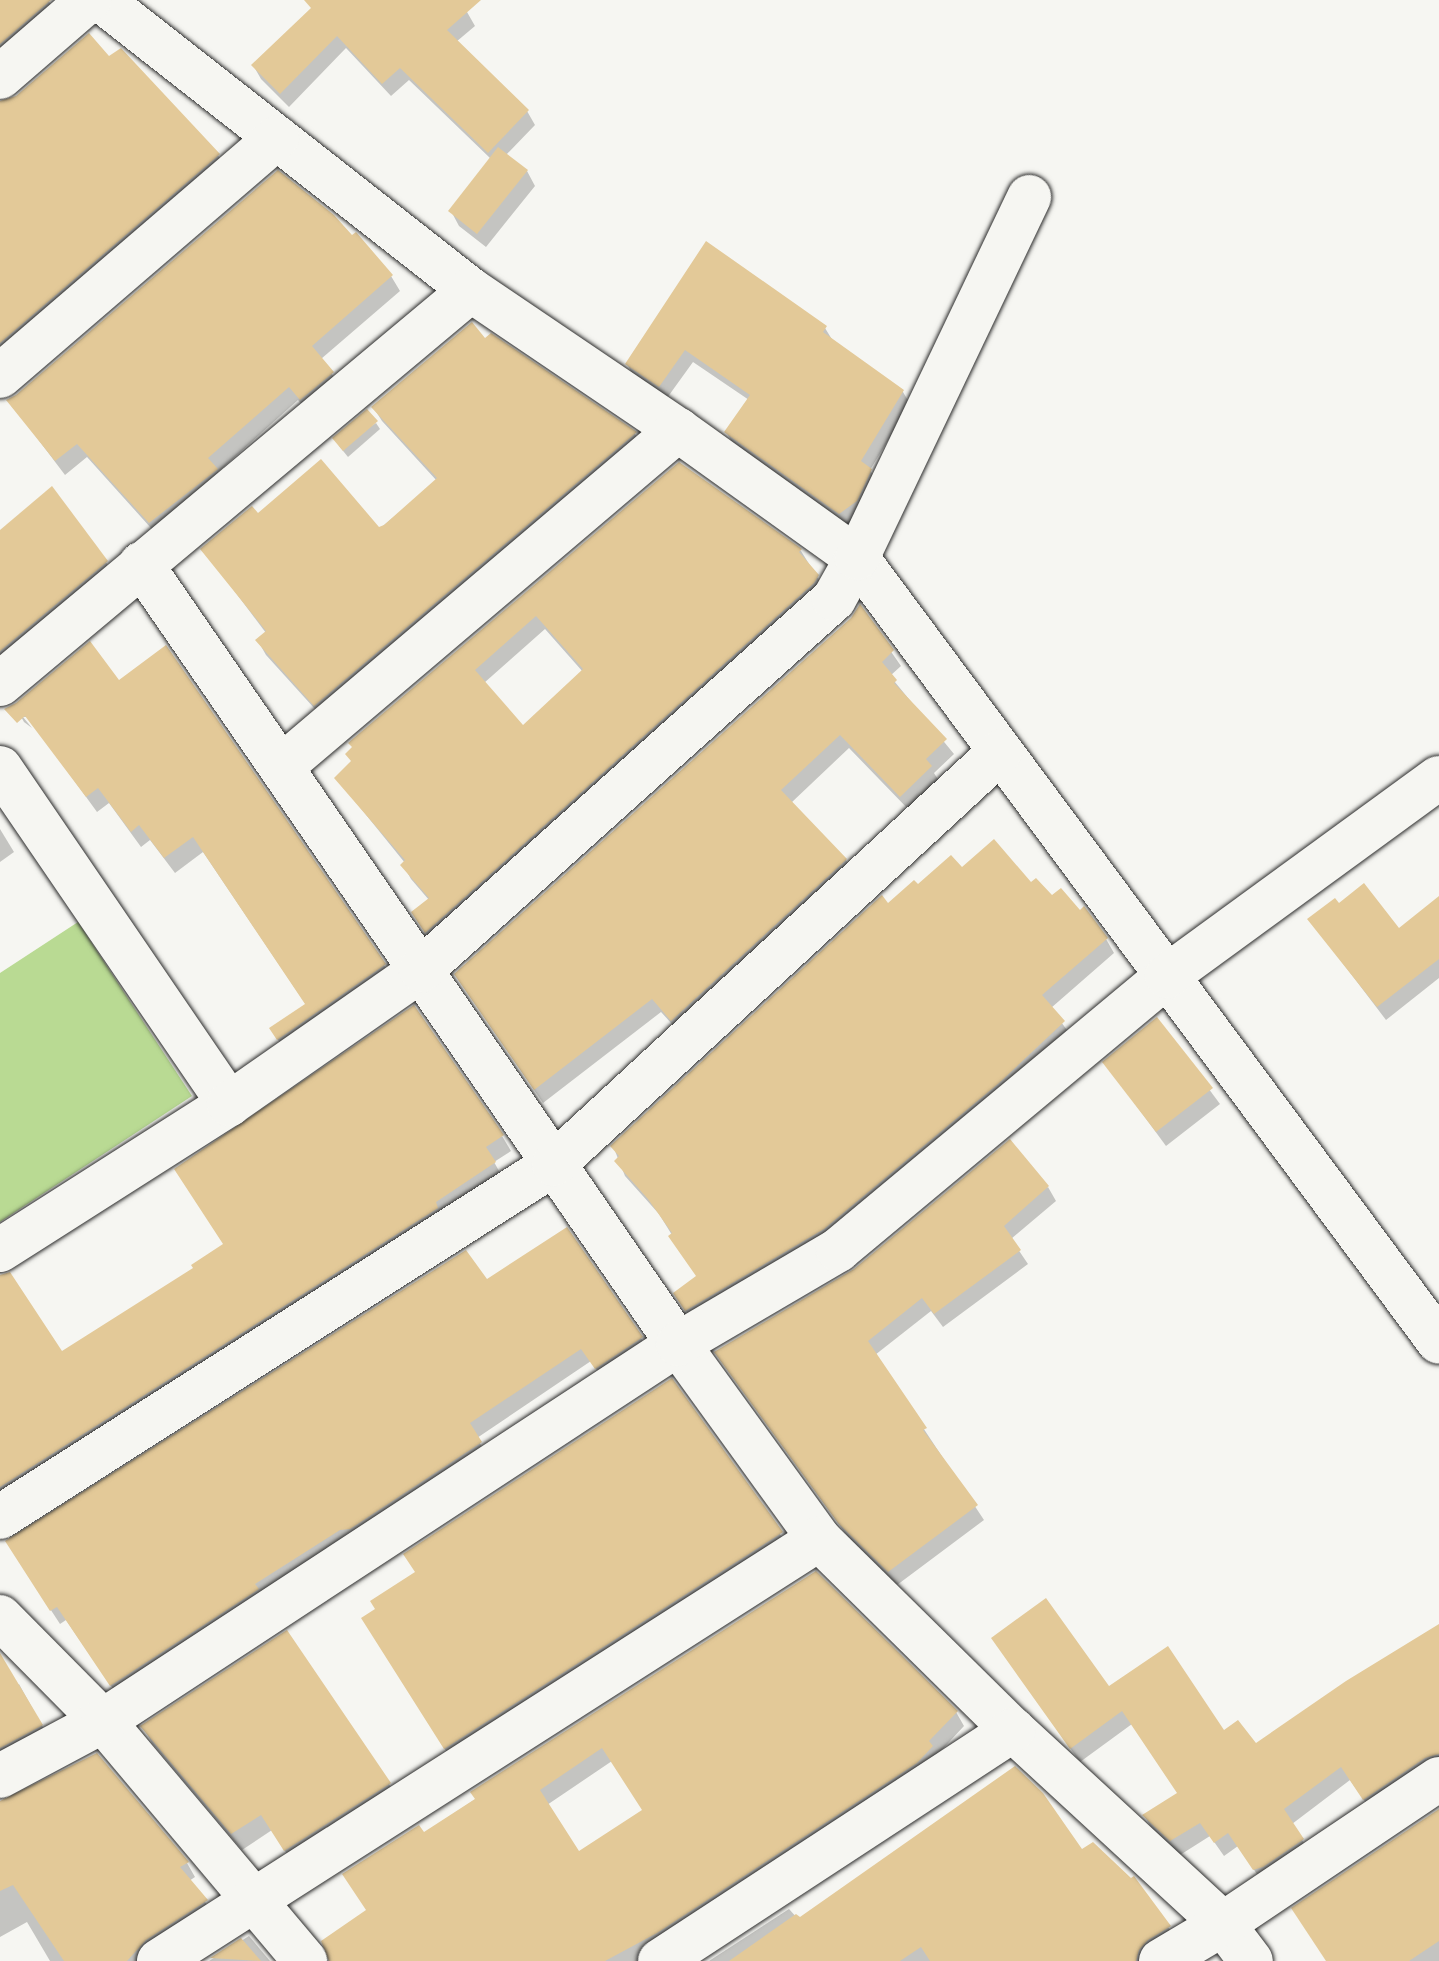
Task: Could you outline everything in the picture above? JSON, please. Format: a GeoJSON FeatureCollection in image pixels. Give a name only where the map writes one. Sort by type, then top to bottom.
{"type":"FeatureCollection","features":[{"type":"Feature","properties":{"kind":"street"},"geometry":{"type":"LineString","coordinates":[[0,77],[89,0]]}},
{"type":"Feature","properties":{"kind":"street"},"geometry":{"type":"LineString","coordinates":[[101,0],[471,290],[678,430],[857,558],[1439,1342]]}},
{"type":"Feature","properties":{"kind":"street"},"geometry":{"type":"LineString","coordinates":[[0,376],[277,138]]}},
{"type":"Feature","properties":{"kind":"street"},"geometry":{"type":"LineString","coordinates":[[0,1250],[229,1104],[421,970],[834,599],[857,558],[1029,197]]}},
{"type":"Feature","properties":{"kind":"street"},"geometry":{"type":"LineString","coordinates":[[0,684],[471,290]]}},
{"type":"Feature","properties":{"kind":"street"},"geometry":{"type":"LineString","coordinates":[[281,767],[678,430]]}},
{"type":"Feature","properties":{"kind":"street"},"geometry":{"type":"LineString","coordinates":[[141,564],[678,1344],[819,1539],[1013,1730],[1223,1924],[1251,1961]]}},
{"type":"Feature","properties":{"kind":"street"},"geometry":{"type":"LineString","coordinates":[[0,1517],[554,1164],[1000,752]]}},
{"type":"Feature","properties":{"kind":"street"},"geometry":{"type":"LineString","coordinates":[[0,768],[229,1104]]}},
{"type":"Feature","properties":{"kind":"street"},"geometry":{"type":"LineString","coordinates":[[0,1776],[103,1721],[678,1344],[838,1250],[1167,976],[1439,778]]}},
{"type":"Feature","properties":{"kind":"street"},"geometry":{"type":"LineString","coordinates":[[159,1961],[819,1539]]}},
{"type":"Feature","properties":{"kind":"street"},"geometry":{"type":"LineString","coordinates":[[0,1617],[103,1721],[305,1961]]}},
{"type":"Feature","properties":{"kind":"street"},"geometry":{"type":"LineString","coordinates":[[660,1961],[1013,1730]]}},
{"type":"Feature","properties":{"kind":"street"},"geometry":{"type":"LineString","coordinates":[[1161,1961],[1223,1924],[1439,1779]]}},
{"type":"Feature","properties":{"kind":"green space"},"geometry":{"type":"Polygon","coordinates":[[[78,922],[192,1096],[0,1222],[0,973],[78,922]]]}},
{"type":"Feature","properties":{"kind":"building"},"geometry":{"type":"Polygon","coordinates":[[[0,0],[51,0],[0,44],[0,0]]]}},
{"type":"Feature","properties":{"kind":"building"},"geometry":{"type":"Polygon","coordinates":[[[304,0],[481,0],[447,30],[529,110],[488,153],[400,68],[382,84],[337,36],[280,94],[251,65],[311,8],[304,0]]]}},
{"type":"Feature","properties":{"kind":"building"},"geometry":{"type":"Polygon","coordinates":[[[89,33],[109,56],[121,48],[220,154],[0,343],[0,101],[16,96],[89,33]]]}},
{"type":"Feature","properties":{"kind":"building"},"geometry":{"type":"Polygon","coordinates":[[[498,147],[528,170],[477,234],[448,211],[498,147]]]}},
{"type":"Feature","properties":{"kind":"building"},"geometry":{"type":"Polygon","coordinates":[[[278,170],[334,215],[352,235],[356,232],[393,275],[312,346],[334,372],[300,400],[289,387],[208,458],[218,469],[149,523],[77,444],[55,461],[6,400],[16,395],[278,170]]]}},
{"type":"Feature","properties":{"kind":"building"},"geometry":{"type":"Polygon","coordinates":[[[706,241],[827,326],[823,332],[904,390],[861,461],[872,469],[857,501],[839,514],[724,432],[750,395],[685,350],[659,387],[625,364],[706,241]]]}},
{"type":"Feature","properties":{"kind":"building"},"geometry":{"type":"Polygon","coordinates":[[[472,322],[485,338],[491,333],[637,432],[314,706],[255,640],[266,631],[200,549],[252,506],[258,513],[321,459],[379,527],[384,525],[437,478],[371,407],[472,322]]]}},
{"type":"Feature","properties":{"kind":"building"},"geometry":{"type":"Polygon","coordinates":[[[367,409],[378,421],[343,451],[332,438],[367,409]]]}},
{"type":"Feature","properties":{"kind":"building"},"geometry":{"type":"Polygon","coordinates":[[[679,462],[802,549],[799,552],[819,575],[814,583],[425,933],[411,912],[429,898],[400,865],[405,860],[334,778],[351,761],[345,754],[352,747],[348,743],[679,462]],[[536,616],[475,670],[523,725],[583,669],[536,616]]]}},
{"type":"Feature","properties":{"kind":"building"},"geometry":{"type":"Polygon","coordinates":[[[52,486],[108,561],[0,651],[0,530],[52,486]]]}},
{"type":"Feature","properties":{"kind":"building"},"geometry":{"type":"Polygon","coordinates":[[[860,604],[894,650],[882,662],[897,680],[894,683],[947,739],[926,759],[932,766],[900,797],[840,735],[781,790],[847,859],[671,1021],[652,999],[534,1090],[454,974],[851,618],[860,604]]]}},
{"type":"Feature","properties":{"kind":"building"},"geometry":{"type":"Polygon","coordinates":[[[90,641],[119,680],[166,645],[386,964],[277,1040],[269,1028],[305,1004],[193,837],[164,858],[139,825],[131,832],[98,788],[86,797],[25,716],[17,723],[4,709],[16,703],[90,641]]]}},
{"type":"Feature","properties":{"kind":"building"},"geometry":{"type":"Polygon","coordinates":[[[994,839],[1031,882],[1036,878],[1052,895],[1061,888],[1080,910],[1084,906],[1108,938],[1042,995],[1065,1021],[999,1083],[824,1229],[685,1311],[673,1293],[696,1276],[668,1236],[672,1233],[648,1199],[614,1161],[619,1156],[610,1146],[882,895],[888,903],[914,880],[918,884],[951,855],[962,867],[994,839]]]}},
{"type":"Feature","properties":{"kind":"building"},"geometry":{"type":"Polygon","coordinates":[[[1364,883],[1399,928],[1439,896],[1439,959],[1377,1007],[1307,919],[1335,898],[1339,903],[1364,883]]]}},
{"type":"Feature","properties":{"kind":"building"},"geometry":{"type":"Polygon","coordinates":[[[414,1005],[504,1135],[486,1147],[496,1162],[436,1202],[438,1208],[0,1487],[0,1275],[10,1272],[62,1351],[193,1268],[191,1265],[223,1244],[174,1169],[414,1005]]]}},
{"type":"Feature","properties":{"kind":"building"},"geometry":{"type":"Polygon","coordinates":[[[1157,1017],[1213,1088],[1156,1132],[1102,1062],[1157,1017]]]}},
{"type":"Feature","properties":{"kind":"building"},"geometry":{"type":"Polygon","coordinates":[[[1010,1139],[1049,1186],[1004,1226],[1021,1250],[934,1314],[922,1298],[868,1341],[927,1428],[923,1430],[978,1505],[888,1572],[838,1523],[714,1352],[854,1269],[1010,1139]]]}},
{"type":"Feature","properties":{"kind":"building"},"geometry":{"type":"Polygon","coordinates":[[[567,1227],[643,1337],[595,1369],[581,1349],[470,1423],[482,1442],[350,1529],[340,1530],[255,1584],[259,1589],[110,1686],[57,1607],[50,1611],[5,1541],[466,1250],[487,1279],[567,1227]]]}},
{"type":"Feature","properties":{"kind":"building"},"geometry":{"type":"Polygon","coordinates":[[[672,1378],[783,1532],[444,1749],[361,1618],[375,1609],[370,1601],[415,1572],[403,1554],[672,1378]]]}},
{"type":"Feature","properties":{"kind":"building"},"geometry":{"type":"Polygon","coordinates":[[[816,1571],[958,1711],[929,1741],[933,1746],[917,1763],[657,1933],[605,1961],[329,1961],[321,1941],[366,1910],[342,1874],[419,1825],[424,1832],[475,1799],[470,1792],[816,1571]],[[602,1748],[540,1790],[579,1851],[642,1810],[602,1748]]]}},
{"type":"Feature","properties":{"kind":"building"},"geometry":{"type":"Polygon","coordinates":[[[1046,1598],[1109,1686],[1168,1646],[1224,1730],[1238,1720],[1256,1743],[1346,1681],[1439,1624],[1439,1754],[1425,1758],[1363,1800],[1341,1767],[1284,1809],[1304,1839],[1263,1867],[1253,1870],[1228,1833],[1214,1843],[1200,1823],[1170,1841],[1142,1815],[1177,1793],[1122,1711],[1070,1749],[991,1638],[1046,1598]]]}},
{"type":"Feature","properties":{"kind":"building"},"geometry":{"type":"Polygon","coordinates":[[[287,1630],[391,1783],[284,1851],[261,1815],[231,1834],[140,1726],[287,1630]]]}},
{"type":"Feature","properties":{"kind":"building"},"geometry":{"type":"Polygon","coordinates":[[[0,1653],[43,1725],[0,1748],[0,1653]]]}},
{"type":"Feature","properties":{"kind":"building"},"geometry":{"type":"Polygon","coordinates":[[[97,1753],[189,1862],[180,1867],[208,1900],[146,1940],[127,1961],[64,1961],[13,1885],[0,1891],[0,1801],[97,1753]]]}},
{"type":"Feature","properties":{"kind":"building"},"geometry":{"type":"Polygon","coordinates":[[[1015,1766],[1043,1793],[1082,1849],[1093,1842],[1131,1878],[1134,1876],[1171,1926],[1148,1940],[1139,1950],[1136,1961],[930,1961],[921,1947],[900,1961],[729,1961],[796,1914],[800,1917],[1015,1766]]]}},
{"type":"Feature","properties":{"kind":"building"},"geometry":{"type":"Polygon","coordinates":[[[1439,1809],[1439,1941],[1409,1961],[1326,1961],[1291,1908],[1439,1809]]]}},
{"type":"Feature","properties":{"kind":"building"},"geometry":{"type":"Polygon","coordinates":[[[241,1938],[261,1961],[210,1958],[241,1938]]]}}]}
